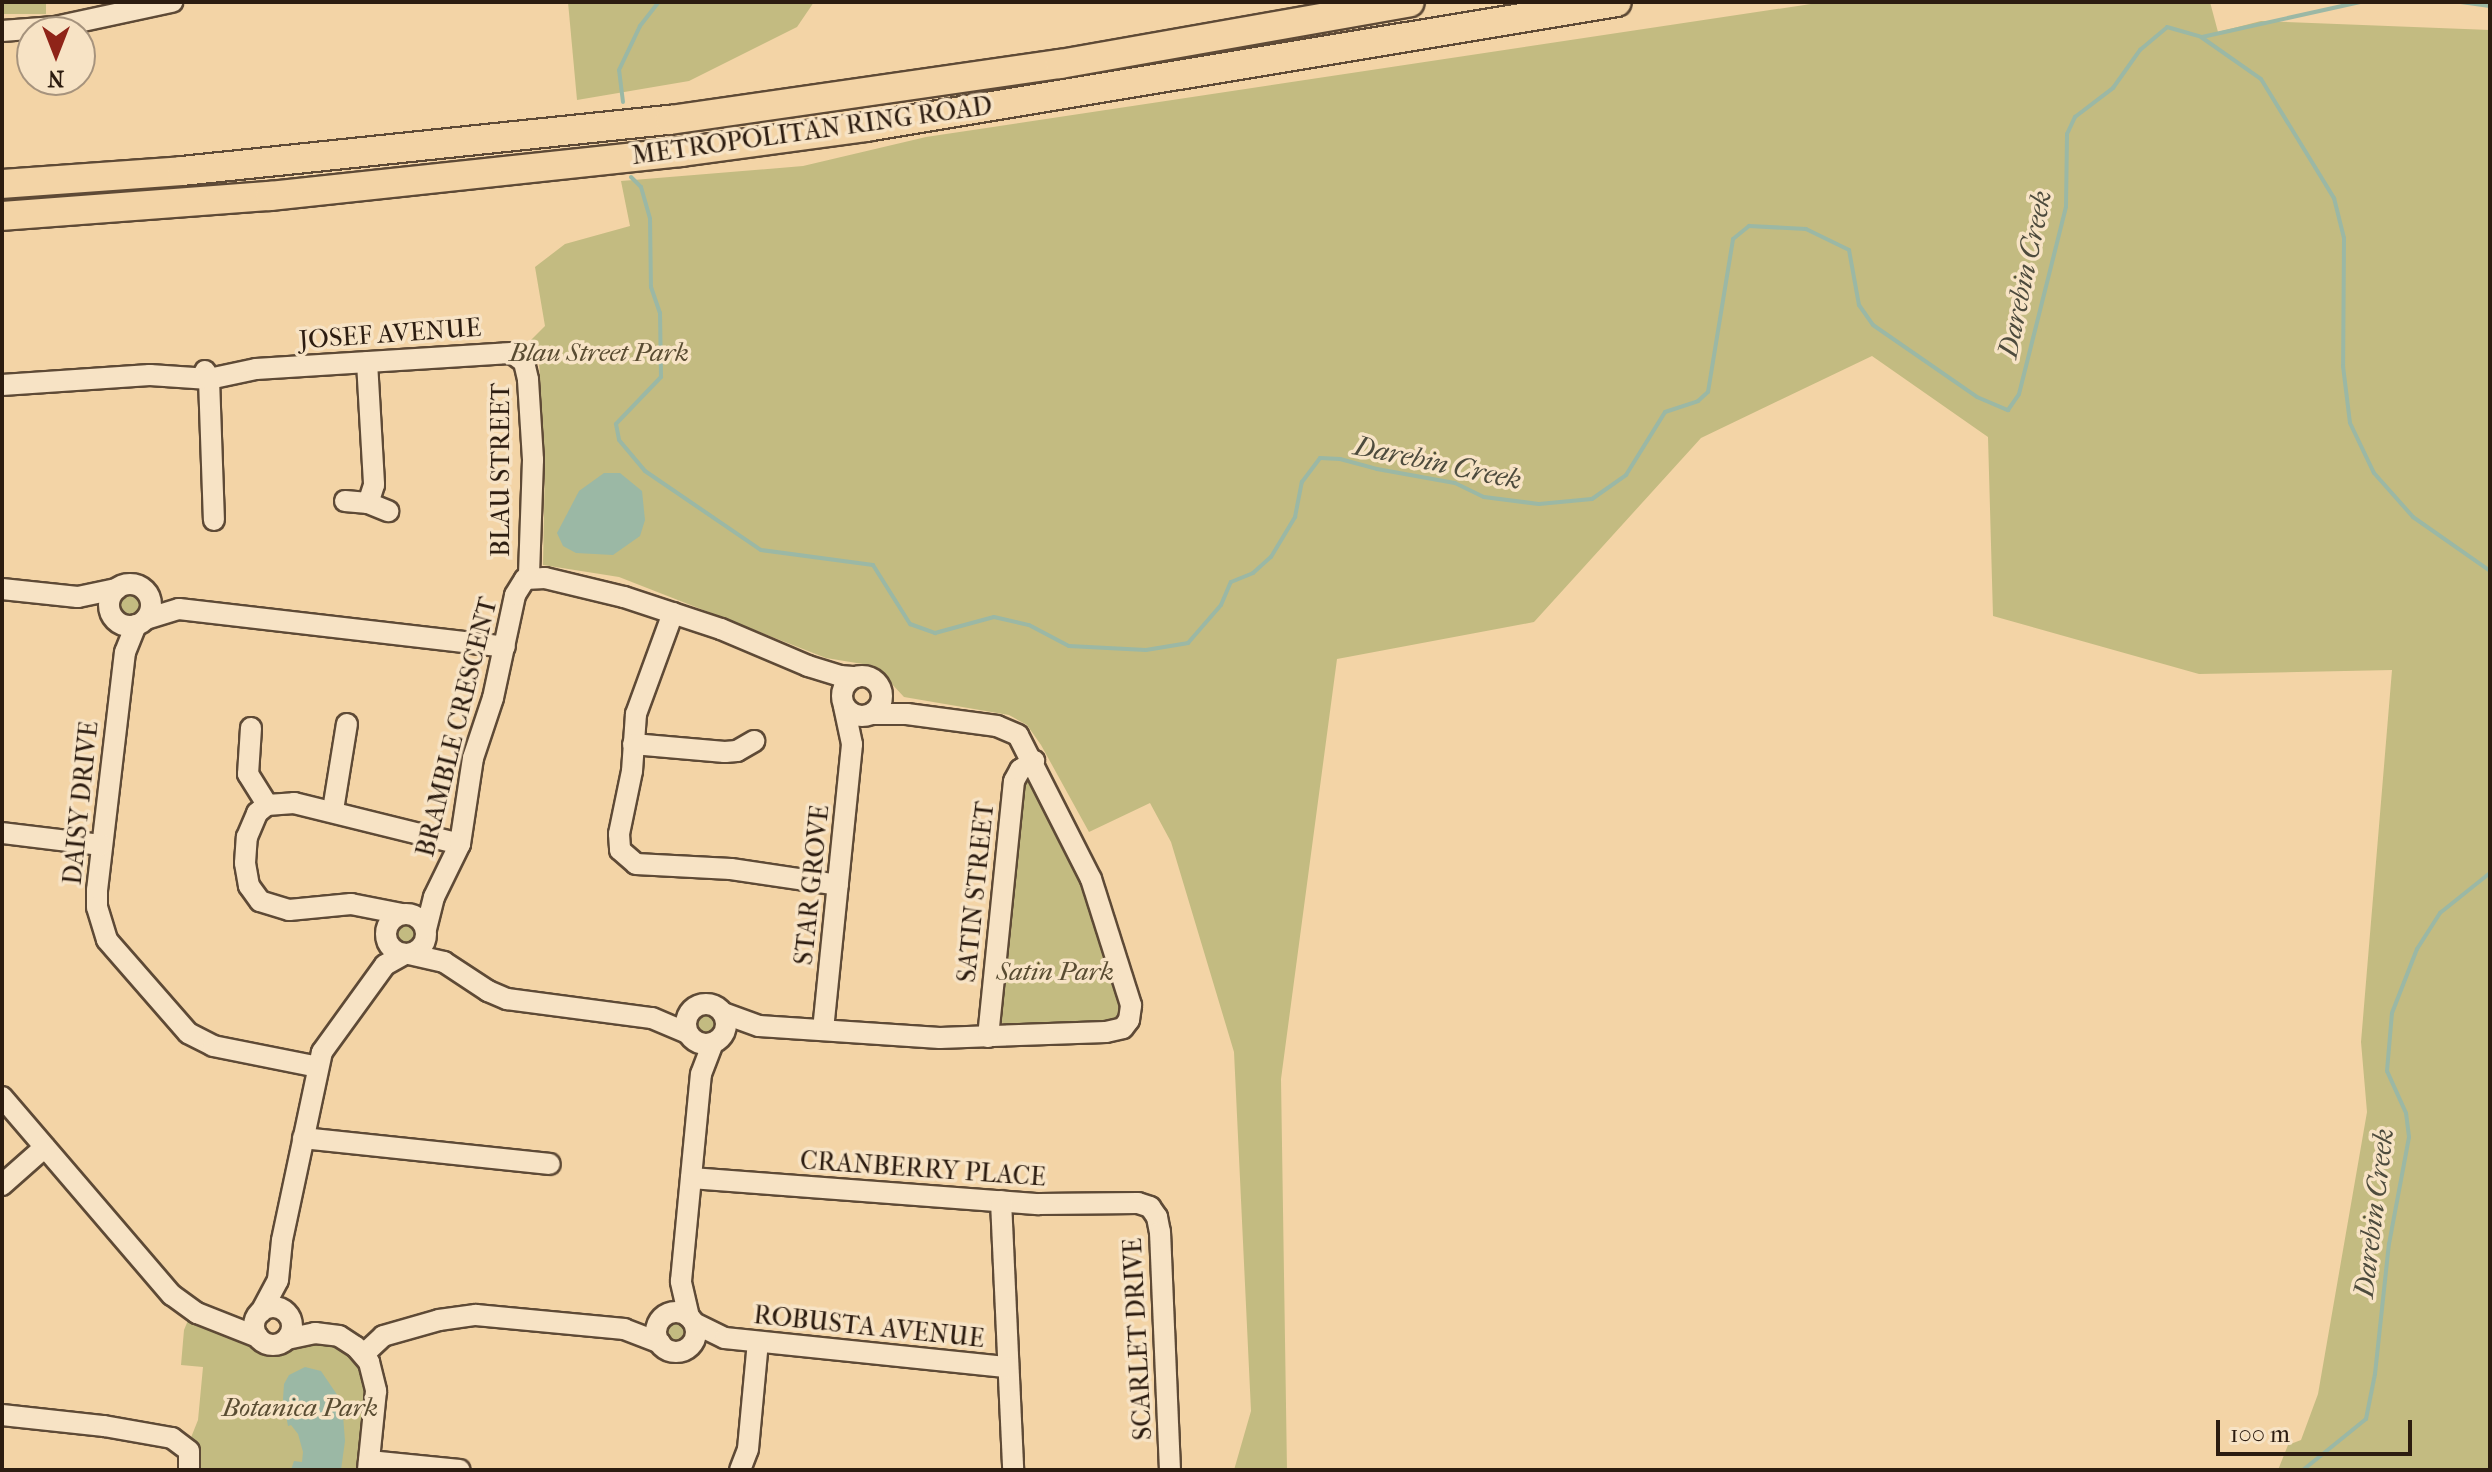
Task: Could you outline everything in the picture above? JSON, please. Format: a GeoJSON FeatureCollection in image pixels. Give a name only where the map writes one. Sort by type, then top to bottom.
{"type":"FeatureCollection","features":[{"type":"Feature","properties":{"kind":"highway","name":"METROPOLITAN RING ROAD"},"geometry":{"type":"LineString","coordinates":[[2,184],[182,171],[670,120],[1060,64],[1410,2]]}},
{"type":"Feature","properties":{"kind":"highway","name":"METROPOLITAN RING ROAD"},"geometry":{"type":"LineString","coordinates":[[2,216],[270,196],[681,152],[866,127],[1617,2]]}},
{"type":"Feature","properties":{"kind":"street"},"geometry":{"type":"LineString","coordinates":[[2,31],[55,27],[172,2]]}},
{"type":"Feature","properties":{"kind":"street","name":"JOSEF AVENUE"},"geometry":{"type":"LineString","coordinates":[[2,385],[150,375],[178,370],[206,376],[223,367],[256,369],[512,353],[524,362]]}},
{"type":"Feature","properties":{"kind":"street"},"geometry":{"type":"LineString","coordinates":[[367,362],[374,485],[368,503]]}},
{"type":"Feature","properties":{"kind":"street","name":"BLAU STREET"},"geometry":{"type":"LineString","coordinates":[[524,362],[533,460],[529,577]]}},
{"type":"Feature","properties":{"kind":"street"},"geometry":{"type":"LineString","coordinates":[[206,376],[214,520]]}},
{"type":"Feature","properties":{"kind":"street"},"geometry":{"type":"LineString","coordinates":[[345,501],[368,503],[388,511]]}},
{"type":"Feature","properties":{"kind":"street","name":"BRAMBLE CRESCENT"},"geometry":{"type":"LineString","coordinates":[[426,931],[434,897],[460,844],[473,758],[505,647],[517,588],[529,577],[599,590],[749,639],[808,666],[856,677]]}},
{"type":"Feature","properties":{"kind":"street"},"geometry":{"type":"LineString","coordinates":[[2,589],[78,597],[130,584],[179,609]]}},
{"type":"Feature","properties":{"kind":"street"},"geometry":{"type":"LineString","coordinates":[[117,589],[109,605],[128,621]]}},
{"type":"Feature","properties":{"kind":"street"},"geometry":{"type":"LineString","coordinates":[[128,621],[151,606],[147,593]]}},
{"type":"Feature","properties":{"kind":"street"},"geometry":{"type":"LineString","coordinates":[[78,597],[128,621],[179,609],[505,647]]}},
{"type":"Feature","properties":{"kind":"street"},"geometry":{"type":"LineString","coordinates":[[673,613],[636,714],[630,783],[619,843],[630,861],[672,868],[731,869],[838,885]]}},
{"type":"Feature","properties":{"kind":"street","name":"DAISY DRIVE"},"geometry":{"type":"LineString","coordinates":[[128,621],[101,845],[97,907],[107,940],[173,1020],[213,1046],[318,1067]]}},
{"type":"Feature","properties":{"kind":"street","name":"BRAMBLE CRESCENT"},"geometry":{"type":"LineString","coordinates":[[808,666],[843,703]]}},
{"type":"Feature","properties":{"kind":"street"},"geometry":{"type":"LineString","coordinates":[[652,1018],[690,1011],[707,1003],[723,1013],[759,1026],[927,1038],[1106,1032],[1126,1025],[1131,1015],[1131,1005],[1098,898],[1034,761],[1018,735],[1006,728],[907,714],[852,714],[843,703],[846,684],[856,677],[870,678],[907,714]]}},
{"type":"Feature","properties":{"kind":"street"},"geometry":{"type":"LineString","coordinates":[[870,715],[880,705],[882,693]]}},
{"type":"Feature","properties":{"kind":"street","name":"STAR GROVE"},"geometry":{"type":"LineString","coordinates":[[823,1030],[852,744],[843,703]]}},
{"type":"Feature","properties":{"kind":"street","name":"STAR GROVE"},"geometry":{"type":"LineString","coordinates":[[852,744],[870,715]]}},
{"type":"Feature","properties":{"kind":"street"},"geometry":{"type":"LineString","coordinates":[[333,810],[347,724]]}},
{"type":"Feature","properties":{"kind":"street"},"geometry":{"type":"LineString","coordinates":[[251,728],[248,774],[267,805]]}},
{"type":"Feature","properties":{"kind":"street"},"geometry":{"type":"LineString","coordinates":[[633,744],[725,752],[737,751],[754,741]]}},
{"type":"Feature","properties":{"kind":"street","name":"SATIN STREET"},"geometry":{"type":"LineString","coordinates":[[988,1037],[1014,781],[1020,770],[1034,761]]}},
{"type":"Feature","properties":{"kind":"street"},"geometry":{"type":"LineString","coordinates":[[444,962],[419,919],[406,914],[341,904],[289,910],[268,906],[253,894],[246,875],[247,837],[257,813],[267,805],[294,803],[333,810],[377,826],[460,844]]}},
{"type":"Feature","properties":{"kind":"street"},"geometry":{"type":"LineString","coordinates":[[2,833],[101,845]]}},
{"type":"Feature","properties":{"kind":"street","name":"BRAMBLE CRESCENT"},"geometry":{"type":"LineString","coordinates":[[406,914],[434,897]]}},
{"type":"Feature","properties":{"kind":"street"},"geometry":{"type":"LineString","coordinates":[[367,908],[393,949],[444,962],[488,991],[507,999],[652,1018],[700,1044],[716,1042],[759,1026]]}},
{"type":"Feature","properties":{"kind":"street"},"geometry":{"type":"LineString","coordinates":[[385,965],[386,935],[391,921],[406,914]]}},
{"type":"Feature","properties":{"kind":"street"},"geometry":{"type":"LineString","coordinates":[[258,1337],[254,1326],[278,1280],[318,1067],[329,1040],[385,965],[420,949],[426,931]]}},
{"type":"Feature","properties":{"kind":"street"},"geometry":{"type":"LineString","coordinates":[[690,1011],[686,1021],[688,1035],[701,1074]]}},
{"type":"Feature","properties":{"kind":"street"},"geometry":{"type":"LineString","coordinates":[[364,1354],[383,1336],[439,1320],[476,1315],[624,1329],[660,1343],[671,1351],[690,1347],[696,1336],[681,1281],[701,1074],[727,1024],[723,1013]]}},
{"type":"Feature","properties":{"kind":"street"},"geometry":{"type":"LineString","coordinates":[[2,1097],[172,1295],[197,1313],[229,1323],[272,1345],[289,1324]]}},
{"type":"Feature","properties":{"kind":"street"},"geometry":{"type":"LineString","coordinates":[[303,1138],[550,1164]]}},
{"type":"Feature","properties":{"kind":"street"},"geometry":{"type":"LineString","coordinates":[[2,1185],[45,1147]]}},
{"type":"Feature","properties":{"kind":"street","name":"CRANBERRY PLACE"},"geometry":{"type":"LineString","coordinates":[[691,1178],[1001,1201],[1068,1205],[1138,1203],[1150,1207]]}},
{"type":"Feature","properties":{"kind":"street"},"geometry":{"type":"LineString","coordinates":[[1001,1201],[1013,1470]]}},
{"type":"Feature","properties":{"kind":"street","name":"SCARLET DRIVE"},"geometry":{"type":"LineString","coordinates":[[1150,1207],[1157,1217],[1160,1232],[1170,1470]]}},
{"type":"Feature","properties":{"kind":"street"},"geometry":{"type":"LineString","coordinates":[[278,1280],[289,1324]]}},
{"type":"Feature","properties":{"kind":"street"},"geometry":{"type":"LineString","coordinates":[[660,1343],[656,1333],[681,1281]]}},
{"type":"Feature","properties":{"kind":"street"},"geometry":{"type":"LineString","coordinates":[[229,1323],[272,1307],[289,1324],[315,1333],[339,1336],[364,1354],[376,1382],[368,1466],[460,1470]]}},
{"type":"Feature","properties":{"kind":"street"},"geometry":{"type":"LineString","coordinates":[[624,1329],[661,1319],[673,1312],[692,1320]]}},
{"type":"Feature","properties":{"kind":"street","name":"ROBUSTA AVENUE"},"geometry":{"type":"LineString","coordinates":[[692,1320],[725,1338]]}},
{"type":"Feature","properties":{"kind":"street","name":"ROBUSTA AVENUE"},"geometry":{"type":"LineString","coordinates":[[690,1347],[725,1338],[1008,1367]]}},
{"type":"Feature","properties":{"kind":"street"},"geometry":{"type":"LineString","coordinates":[[740,1470],[748,1449],[758,1342]]}},
{"type":"Feature","properties":{"kind":"street"},"geometry":{"type":"LineString","coordinates":[[2,1415],[104,1426],[180,1441],[189,1451],[189,1470]]}},
{"type":"Feature","properties":{"kind":"street"},"geometry":{"type":"LineString","coordinates":[[748,1449],[752,1470]]}},
{"type":"Feature","properties":{"kind":"green space"},"geometry":{"type":"Polygon","coordinates":[[[2,2],[46,2],[46,14],[2,14],[2,2]]]}},
{"type":"Feature","properties":{"kind":"green space"},"geometry":{"type":"Polygon","coordinates":[[[568,2],[814,2],[797,27],[689,81],[577,100],[568,2]]]}},
{"type":"Feature","properties":{"kind":"green space","name":"Blau Street Park"},"geometry":{"type":"Polygon","coordinates":[[[1824,2],[2210,2],[2218,32],[2261,21],[2490,30],[2490,1470],[2278,1470],[2288,1445],[2301,1440],[2318,1394],[2367,1112],[2361,1042],[2392,670],[2199,674],[1993,616],[1988,437],[1872,356],[1701,438],[1534,622],[1337,659],[1281,1079],[1287,1470],[1234,1470],[1251,1411],[1234,1052],[1171,842],[1150,803],[1089,832],[1041,745],[1027,725],[1009,715],[904,697],[875,666],[826,658],[619,577],[543,565],[545,460],[539,362],[527,344],[545,326],[535,267],[565,244],[630,226],[621,181],[803,166],[926,137],[1824,2]]]}},
{"type":"Feature","properties":{"kind":"green space"},"geometry":{"type":"Polygon","coordinates":[[[131,593],[140,597],[144,606],[140,615],[131,619],[122,615],[118,606],[122,597],[131,593]]]}},
{"type":"Feature","properties":{"kind":"green space","name":"Satin Park"},"geometry":{"type":"Polygon","coordinates":[[[1027,774],[1085,884],[1123,1006],[1119,1020],[1113,1023],[1007,1027],[997,1018],[1020,780],[1027,774]]]}},
{"type":"Feature","properties":{"kind":"green space"},"geometry":{"type":"Polygon","coordinates":[[[406,922],[415,926],[419,935],[415,944],[406,948],[397,944],[393,935],[397,926],[406,922]]]}},
{"type":"Feature","properties":{"kind":"green space"},"geometry":{"type":"Polygon","coordinates":[[[707,1012],[716,1015],[719,1024],[716,1033],[707,1036],[698,1033],[695,1024],[698,1015],[707,1012]]]}},
{"type":"Feature","properties":{"kind":"green space","name":"Botanica Park"},"geometry":{"type":"Polygon","coordinates":[[[189,1318],[274,1350],[332,1342],[360,1361],[368,1396],[364,1398],[360,1470],[195,1470],[190,1440],[198,1420],[203,1367],[181,1365],[184,1330],[189,1318]]]}},
{"type":"Feature","properties":{"kind":"green space"},"geometry":{"type":"Polygon","coordinates":[[[676,1319],[685,1323],[689,1332],[685,1341],[676,1345],[667,1341],[663,1332],[667,1323],[676,1319]]]}},
{"type":"Feature","properties":{"kind":"shaded area"},"geometry":{"type":"Polygon","coordinates":[[[604,473],[620,473],[642,491],[645,520],[640,536],[613,555],[576,553],[563,546],[557,533],[579,491],[604,473]]]}},
{"type":"Feature","properties":{"kind":"shaded area"},"geometry":{"type":"Polygon","coordinates":[[[305,1367],[321,1371],[342,1402],[345,1441],[341,1470],[291,1470],[294,1461],[302,1462],[303,1452],[298,1434],[291,1425],[288,1426],[283,1399],[284,1384],[289,1375],[305,1367]]]}},
{"type":"Feature","properties":{"kind":"waterway","name":"Darebin Creek"},"geometry":{"type":"LineString","coordinates":[[623,102],[619,70],[640,26],[659,2]]}},
{"type":"Feature","properties":{"kind":"waterway"},"geometry":{"type":"LineString","coordinates":[[2202,37],[2360,2]]}},
{"type":"Feature","properties":{"kind":"waterway"},"geometry":{"type":"LineString","coordinates":[[2461,2],[2490,6]]}},
{"type":"Feature","properties":{"kind":"waterway","name":"Darebin Creek"},"geometry":{"type":"LineString","coordinates":[[631,177],[641,187],[650,219],[651,287],[660,313],[661,377],[616,424],[619,440],[645,471],[761,550],[873,565],[910,624],[935,633],[994,617],[1029,625],[1069,646],[1146,650],[1188,643],[1221,605],[1231,582],[1253,573],[1271,557],[1295,517],[1302,482],[1320,458],[1340,459],[1455,483],[1484,497],[1539,504],[1592,499],[1626,475],[1665,412],[1698,401],[1708,392],[1733,239],[1749,226],[1806,229],[1849,250],[1859,305],[1873,325],[1977,397],[2008,410],[2019,394],[2066,207],[2067,134],[2075,117],[2113,88],[2140,50],[2167,27],[2201,37],[2261,79],[2334,198],[2344,238],[2343,366],[2350,423],[2374,473],[2413,517],[2490,571]]}},
{"type":"Feature","properties":{"kind":"waterway","name":"Darebin Creek"},"geometry":{"type":"LineString","coordinates":[[2303,1470],[2366,1419],[2375,1374],[2389,1244],[2409,1137],[2406,1113],[2387,1071],[2392,1013],[2417,949],[2440,913],[2490,873]]}}]}
